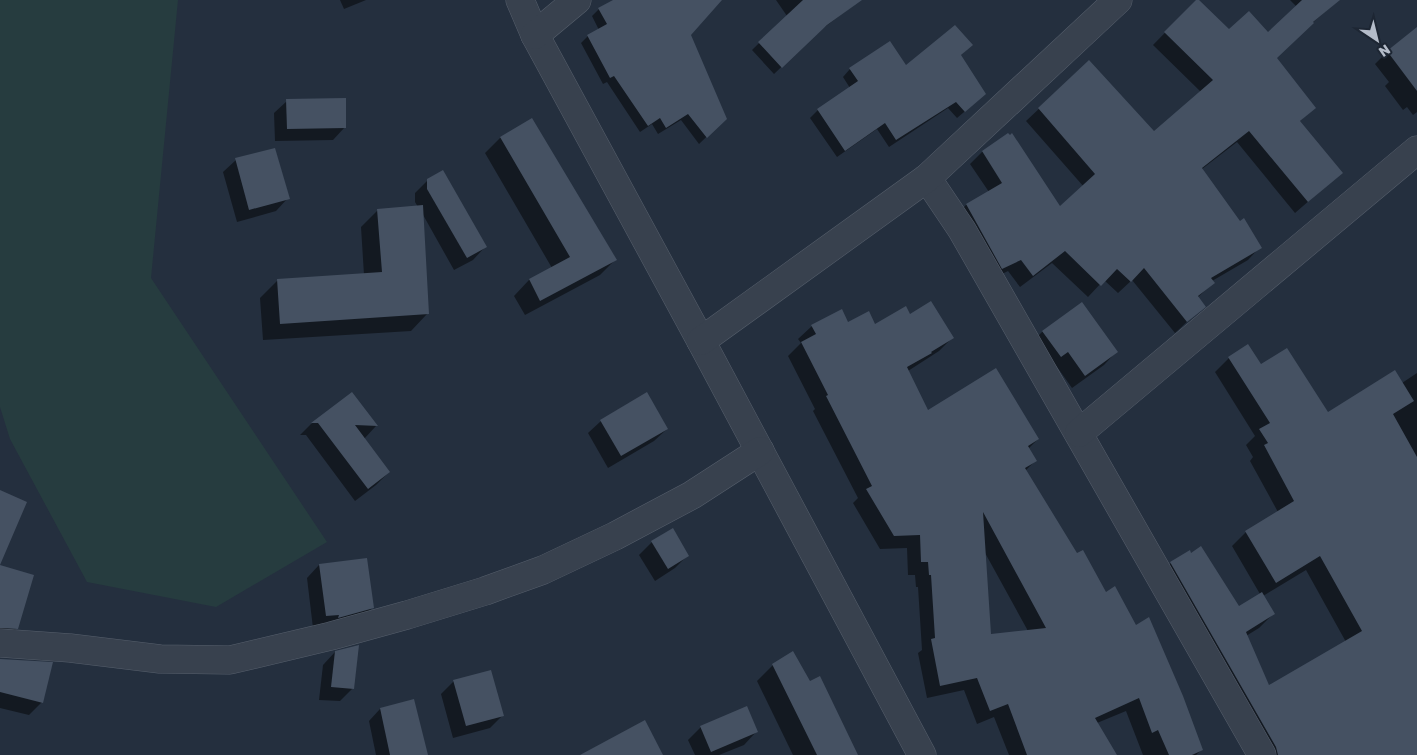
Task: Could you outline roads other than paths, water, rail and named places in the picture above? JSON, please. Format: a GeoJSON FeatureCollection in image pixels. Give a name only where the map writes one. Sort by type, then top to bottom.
{"type":"FeatureCollection","features":[{"type":"Feature","properties":{"kind":"street"},"geometry":{"type":"LineString","coordinates":[[520,0],[535,35],[701,340],[922,755]]}},
{"type":"Feature","properties":{"kind":"street"},"geometry":{"type":"LineString","coordinates":[[535,35],[577,0]]}},
{"type":"Feature","properties":{"kind":"street"},"geometry":{"type":"LineString","coordinates":[[701,340],[927,178],[1118,0]]}},
{"type":"Feature","properties":{"kind":"street"},"geometry":{"type":"LineString","coordinates":[[1079,433],[1414,162]]}},
{"type":"Feature","properties":{"kind":"street"},"geometry":{"type":"LineString","coordinates":[[927,178],[962,230],[1262,755]]}},
{"type":"Feature","properties":{"kind":"street"},"geometry":{"type":"LineString","coordinates":[[0,643],[70,648],[160,659],[230,660],[331,636],[485,591],[544,570],[615,536],[692,495],[760,451]]}}]}
